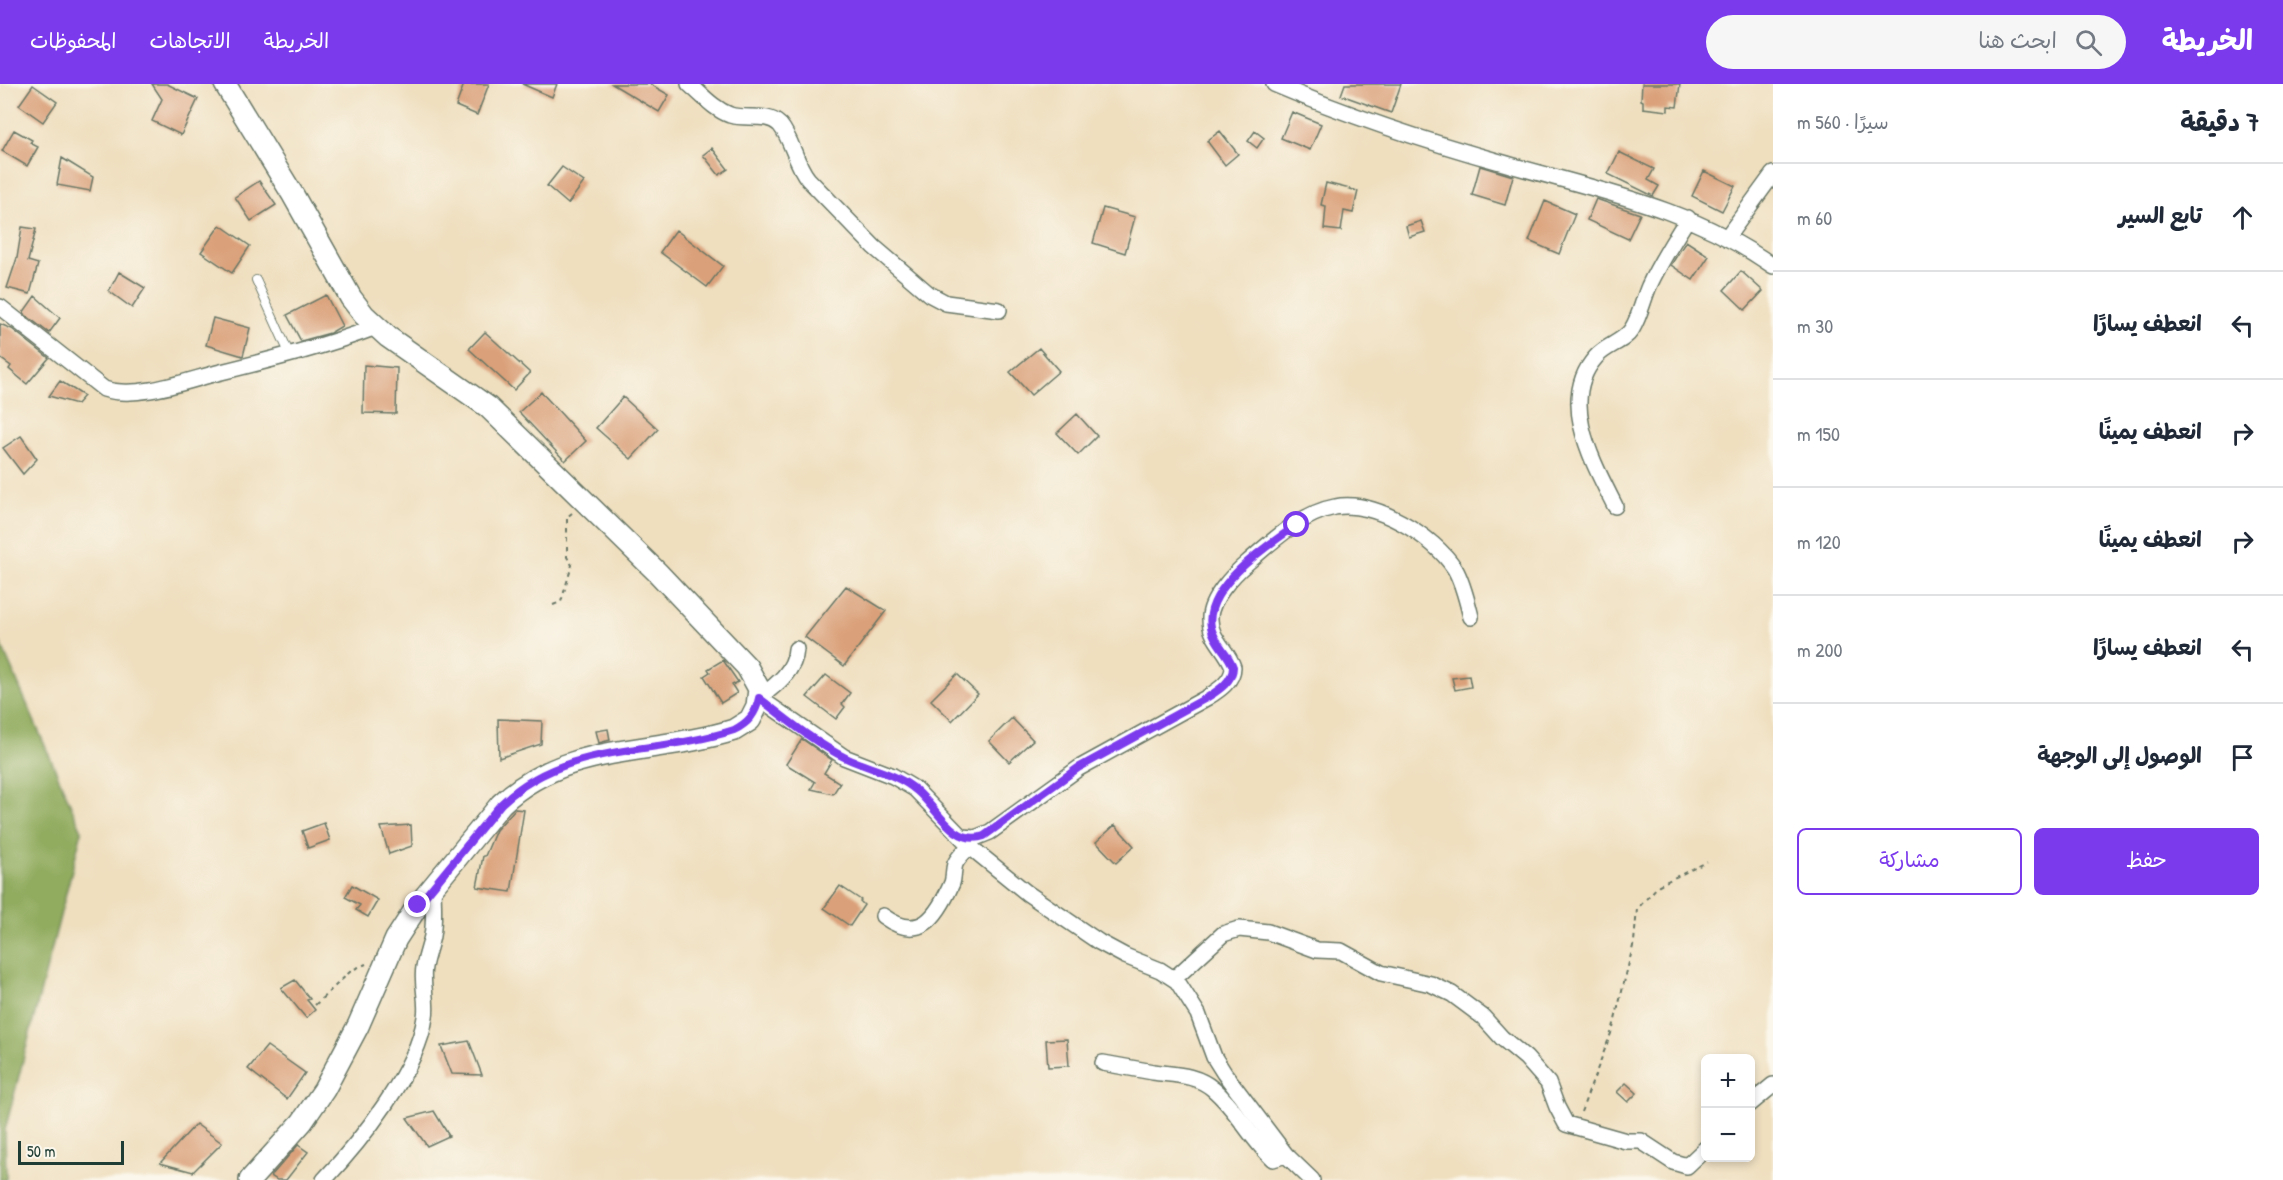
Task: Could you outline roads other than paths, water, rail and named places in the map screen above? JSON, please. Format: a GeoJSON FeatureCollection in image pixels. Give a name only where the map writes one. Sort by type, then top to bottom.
{"type":"FeatureCollection","features":[{"type":"Feature","properties":{"kind":"street"},"geometry":{"type":"LineString","coordinates":[[225,84],[293,195],[351,298],[376,327],[488,406],[585,501],[747,667],[759,689],[755,712],[750,720],[734,730],[578,760],[532,778],[516,789],[433,885],[396,939],[358,1026],[324,1090],[302,1122],[250,1180]]}},
{"type":"Feature","properties":{"kind":"street"},"geometry":{"type":"LineString","coordinates":[[689,84],[711,103],[730,114],[769,119],[779,125],[800,169],[808,179],[886,259],[929,294],[946,303],[999,310]]}},
{"type":"Feature","properties":{"kind":"street"},"geometry":{"type":"LineString","coordinates":[[1274,84],[1419,137],[1612,193],[1688,218],[1727,237],[1773,266]]}},
{"type":"Feature","properties":{"kind":"street"},"geometry":{"type":"LineString","coordinates":[[1727,237],[1773,174]]}},
{"type":"Feature","properties":{"kind":"street"},"geometry":{"type":"LineString","coordinates":[[1615,507],[1588,450],[1581,427],[1579,406],[1582,383],[1587,369],[1597,356],[1632,330],[1656,271],[1688,218]]}},
{"type":"Feature","properties":{"kind":"street"},"geometry":{"type":"LineString","coordinates":[[0,307],[104,389],[129,392],[165,386],[290,355],[376,327]]}},
{"type":"Feature","properties":{"kind":"street"},"geometry":{"type":"LineString","coordinates":[[883,916],[906,928],[916,927],[932,917],[941,905],[952,882],[956,862],[966,841],[990,832],[1078,768],[1224,686],[1232,676],[1233,667],[1212,630],[1209,618],[1214,603],[1240,569],[1278,538],[1312,515],[1334,507],[1352,506],[1371,509],[1400,521],[1439,551],[1449,562],[1460,580],[1471,617]]}},
{"type":"Feature","properties":{"kind":"street"},"geometry":{"type":"LineString","coordinates":[[759,698],[786,674],[795,661],[796,649]]}},
{"type":"Feature","properties":{"kind":"street"},"geometry":{"type":"LineString","coordinates":[[759,698],[844,757],[892,776],[915,789],[966,841],[1019,887],[1099,942],[1125,956],[1160,970],[1174,979],[1198,1014],[1214,1057],[1286,1155],[1312,1180]]}},
{"type":"Feature","properties":{"kind":"street"},"geometry":{"type":"LineString","coordinates":[[324,1180],[376,1116],[405,1071],[419,1040],[425,1016],[423,980],[424,966],[432,938],[433,885]]}},
{"type":"Feature","properties":{"kind":"street"},"geometry":{"type":"LineString","coordinates":[[1174,979],[1223,934],[1239,928],[1268,932],[1317,950],[1341,951],[1381,973],[1431,984],[1452,994],[1484,1017],[1548,1083],[1566,1125],[1626,1141],[1641,1141],[1673,1162],[1687,1166],[1701,1153]]}},
{"type":"Feature","properties":{"kind":"street"},"geometry":{"type":"LineString","coordinates":[[1103,1063],[1197,1079],[1214,1090],[1234,1111],[1257,1144],[1273,1159],[1286,1155]]}},
{"type":"Feature","properties":{"kind":"street"},"geometry":{"type":"LineString","coordinates":[[1755,1100],[1773,1084]]}},
{"type":"Feature","properties":{"kind":"lane"},"geometry":{"type":"LineString","coordinates":[[256,280],[290,355]]}}]}
